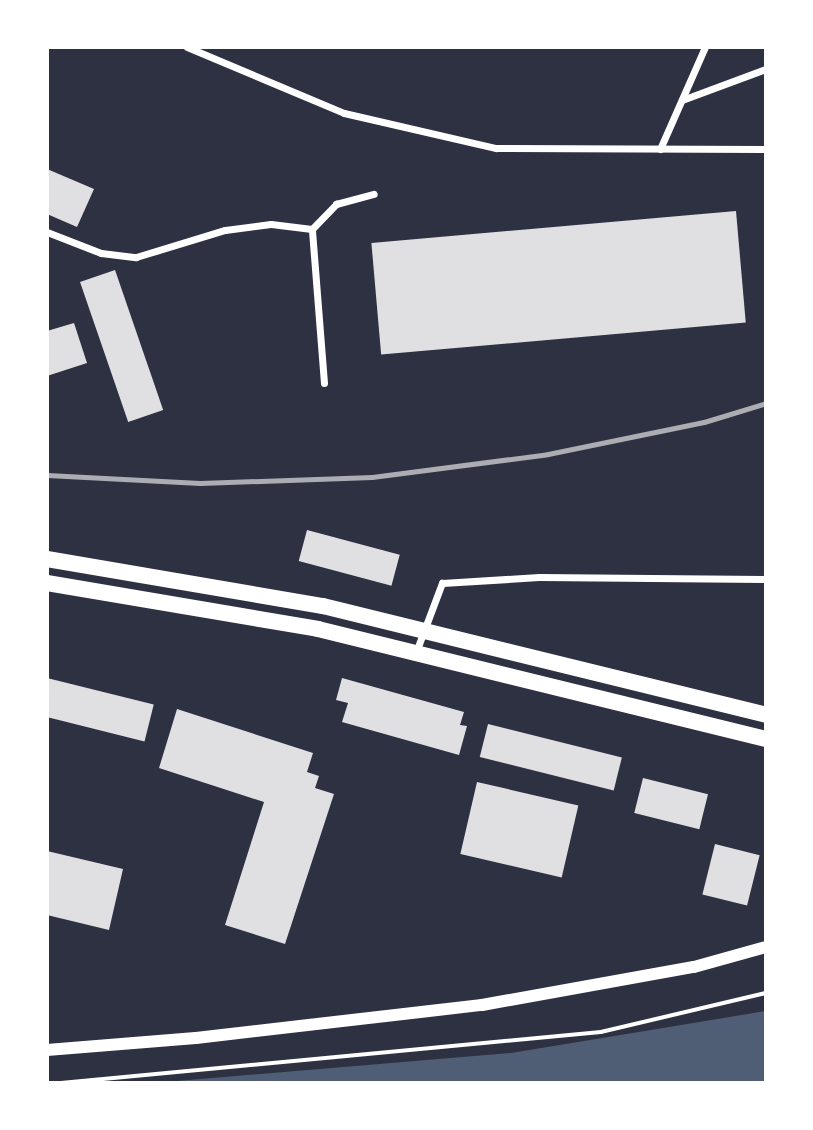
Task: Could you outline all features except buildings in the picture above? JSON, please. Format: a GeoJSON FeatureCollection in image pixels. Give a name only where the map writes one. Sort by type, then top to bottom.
{"type":"FeatureCollection","features":[{"type":"Feature","properties":{"kind":"highway"},"geometry":{"type":"LineString","coordinates":[[47,559],[323,606],[766,715]]}},
{"type":"Feature","properties":{"kind":"highway"},"geometry":{"type":"LineString","coordinates":[[47,583],[318,629],[766,739]]}},
{"type":"Feature","properties":{"kind":"street"},"geometry":{"type":"LineString","coordinates":[[187,47],[344,113],[496,148],[766,149]]}},
{"type":"Feature","properties":{"kind":"street"},"geometry":{"type":"LineString","coordinates":[[660,149],[705,47]]}},
{"type":"Feature","properties":{"kind":"street"},"geometry":{"type":"LineString","coordinates":[[682,100],[766,69]]}},
{"type":"Feature","properties":{"kind":"street"},"geometry":{"type":"LineString","coordinates":[[324,383],[313,229],[337,204],[374,194]]}},
{"type":"Feature","properties":{"kind":"street"},"geometry":{"type":"LineString","coordinates":[[47,232],[101,253],[136,257],[225,230],[271,224],[313,229]]}},
{"type":"Feature","properties":{"kind":"street"},"geometry":{"type":"LineString","coordinates":[[416,654],[421,632],[442,583],[539,577],[766,579]]}},
{"type":"Feature","properties":{"kind":"street"},"geometry":{"type":"LineString","coordinates":[[47,1050],[196,1038],[482,1005],[694,967],[766,947]]}},
{"type":"Feature","properties":{"kind":"path"},"geometry":{"type":"LineString","coordinates":[[61,1083],[601,1032],[766,993]]}},
{"type":"Feature","properties":{"kind":"water"},"geometry":{"type":"Polygon","coordinates":[[[766,1011],[766,1083],[153,1083],[511,1053],[766,1011]]]}},
{"type":"Feature","properties":{"kind":"railway"},"geometry":{"type":"LineString","coordinates":[[47,475],[200,483],[372,477],[548,454],[704,422],[766,403]]}}]}
